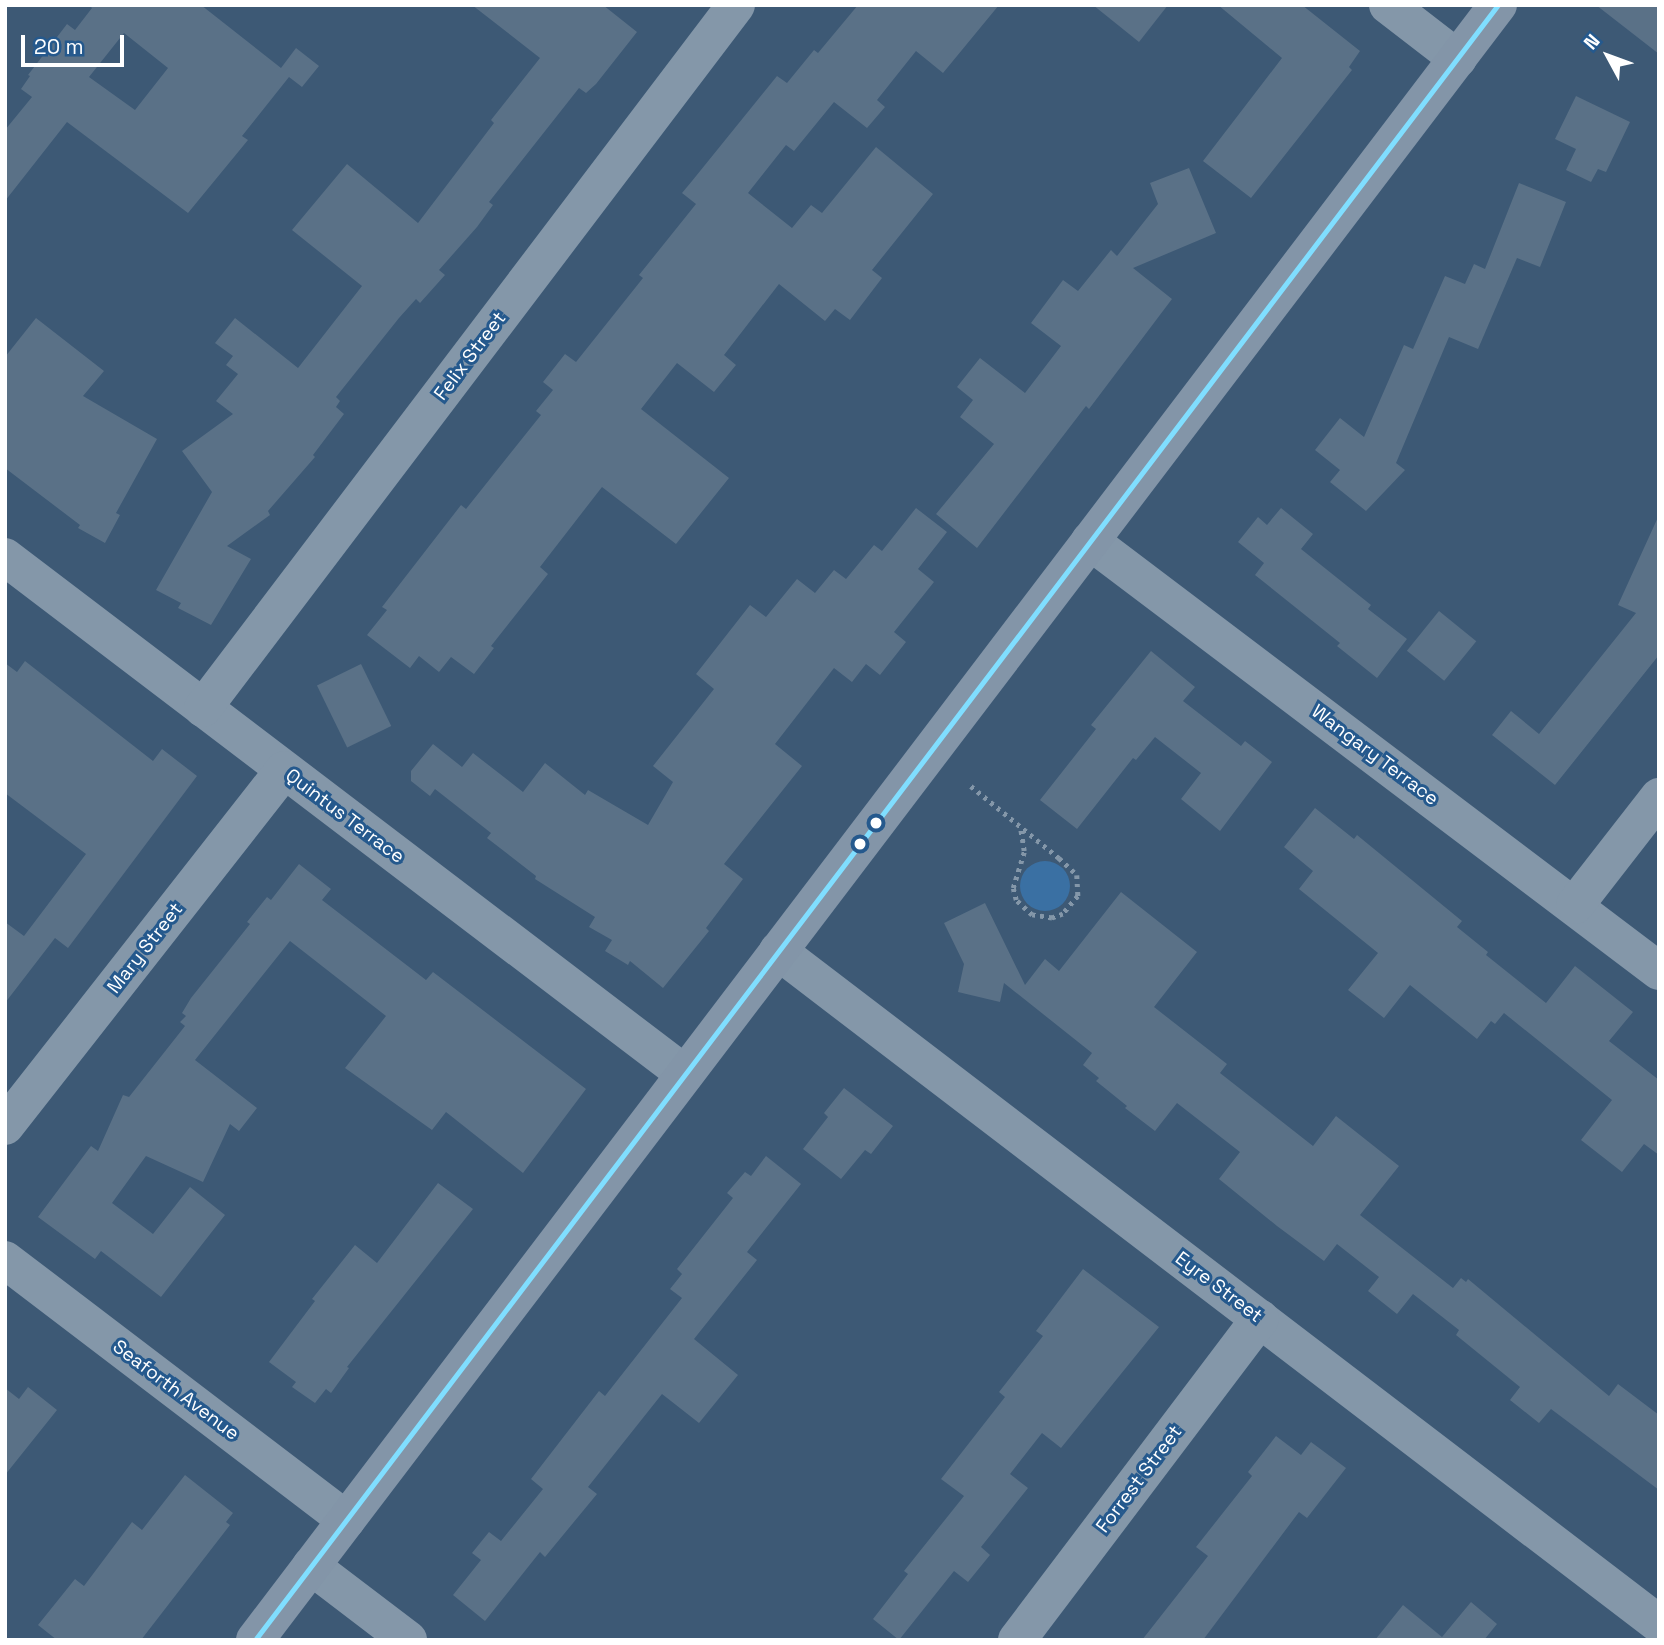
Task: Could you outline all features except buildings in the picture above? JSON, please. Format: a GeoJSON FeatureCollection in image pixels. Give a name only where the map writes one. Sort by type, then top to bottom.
{"type":"FeatureCollection","features":[{"type":"Feature","properties":{"kind":"main road"},"geometry":{"type":"LineString","coordinates":[[255,1640],[1498,5]]}},
{"type":"Feature","properties":{"kind":"street","name":"Felix Street"},"geometry":{"type":"LineString","coordinates":[[203,708],[736,5]]}},
{"type":"Feature","properties":{"kind":"street"},"geometry":{"type":"LineString","coordinates":[[1388,5],[1458,59]]}},
{"type":"Feature","properties":{"kind":"street","name":"Wangary Terrace"},"geometry":{"type":"LineString","coordinates":[[1090,541],[1659,971]]}},
{"type":"Feature","properties":{"kind":"street","name":"Quintus Terrace"},"geometry":{"type":"LineString","coordinates":[[5,557],[685,1074]]}},
{"type":"Feature","properties":{"kind":"street","name":"Mary Street"},"geometry":{"type":"LineString","coordinates":[[5,1126],[284,770]]}},
{"type":"Feature","properties":{"kind":"street"},"geometry":{"type":"LineString","coordinates":[[1575,905],[1659,797]]}},
{"type":"Feature","properties":{"kind":"street","name":"Eyre Street"},"geometry":{"type":"LineString","coordinates":[[778,951],[1659,1624]]}},
{"type":"Feature","properties":{"kind":"street","name":"Seaforth Avenue"},"geometry":{"type":"LineString","coordinates":[[5,1260],[346,1520]]}},
{"type":"Feature","properties":{"kind":"street","name":"Forrest Street"},"geometry":{"type":"LineString","coordinates":[[1017,1640],[1260,1319]]}},
{"type":"Feature","properties":{"kind":"street"},"geometry":{"type":"LineString","coordinates":[[311,1566],[408,1640]]}},
{"type":"Feature","properties":{"kind":"path"},"geometry":{"type":"LineString","coordinates":[[971,786],[1020,827],[1077,875],[1078,896],[1063,914],[1052,918],[1032,915],[1016,900],[1013,888],[1024,851],[1020,827]]}},
{"type":"Feature","properties":{"kind":"shaded area"},"geometry":{"type":"Polygon","coordinates":[[[1045,861],[1063,868],[1070,886],[1063,904],[1045,911],[1027,904],[1020,886],[1027,868],[1045,861]]]}},
{"type":"Feature","properties":{"kind":"transit line"},"geometry":{"type":"LineString","coordinates":[[255,1640],[1498,5]]}}]}
